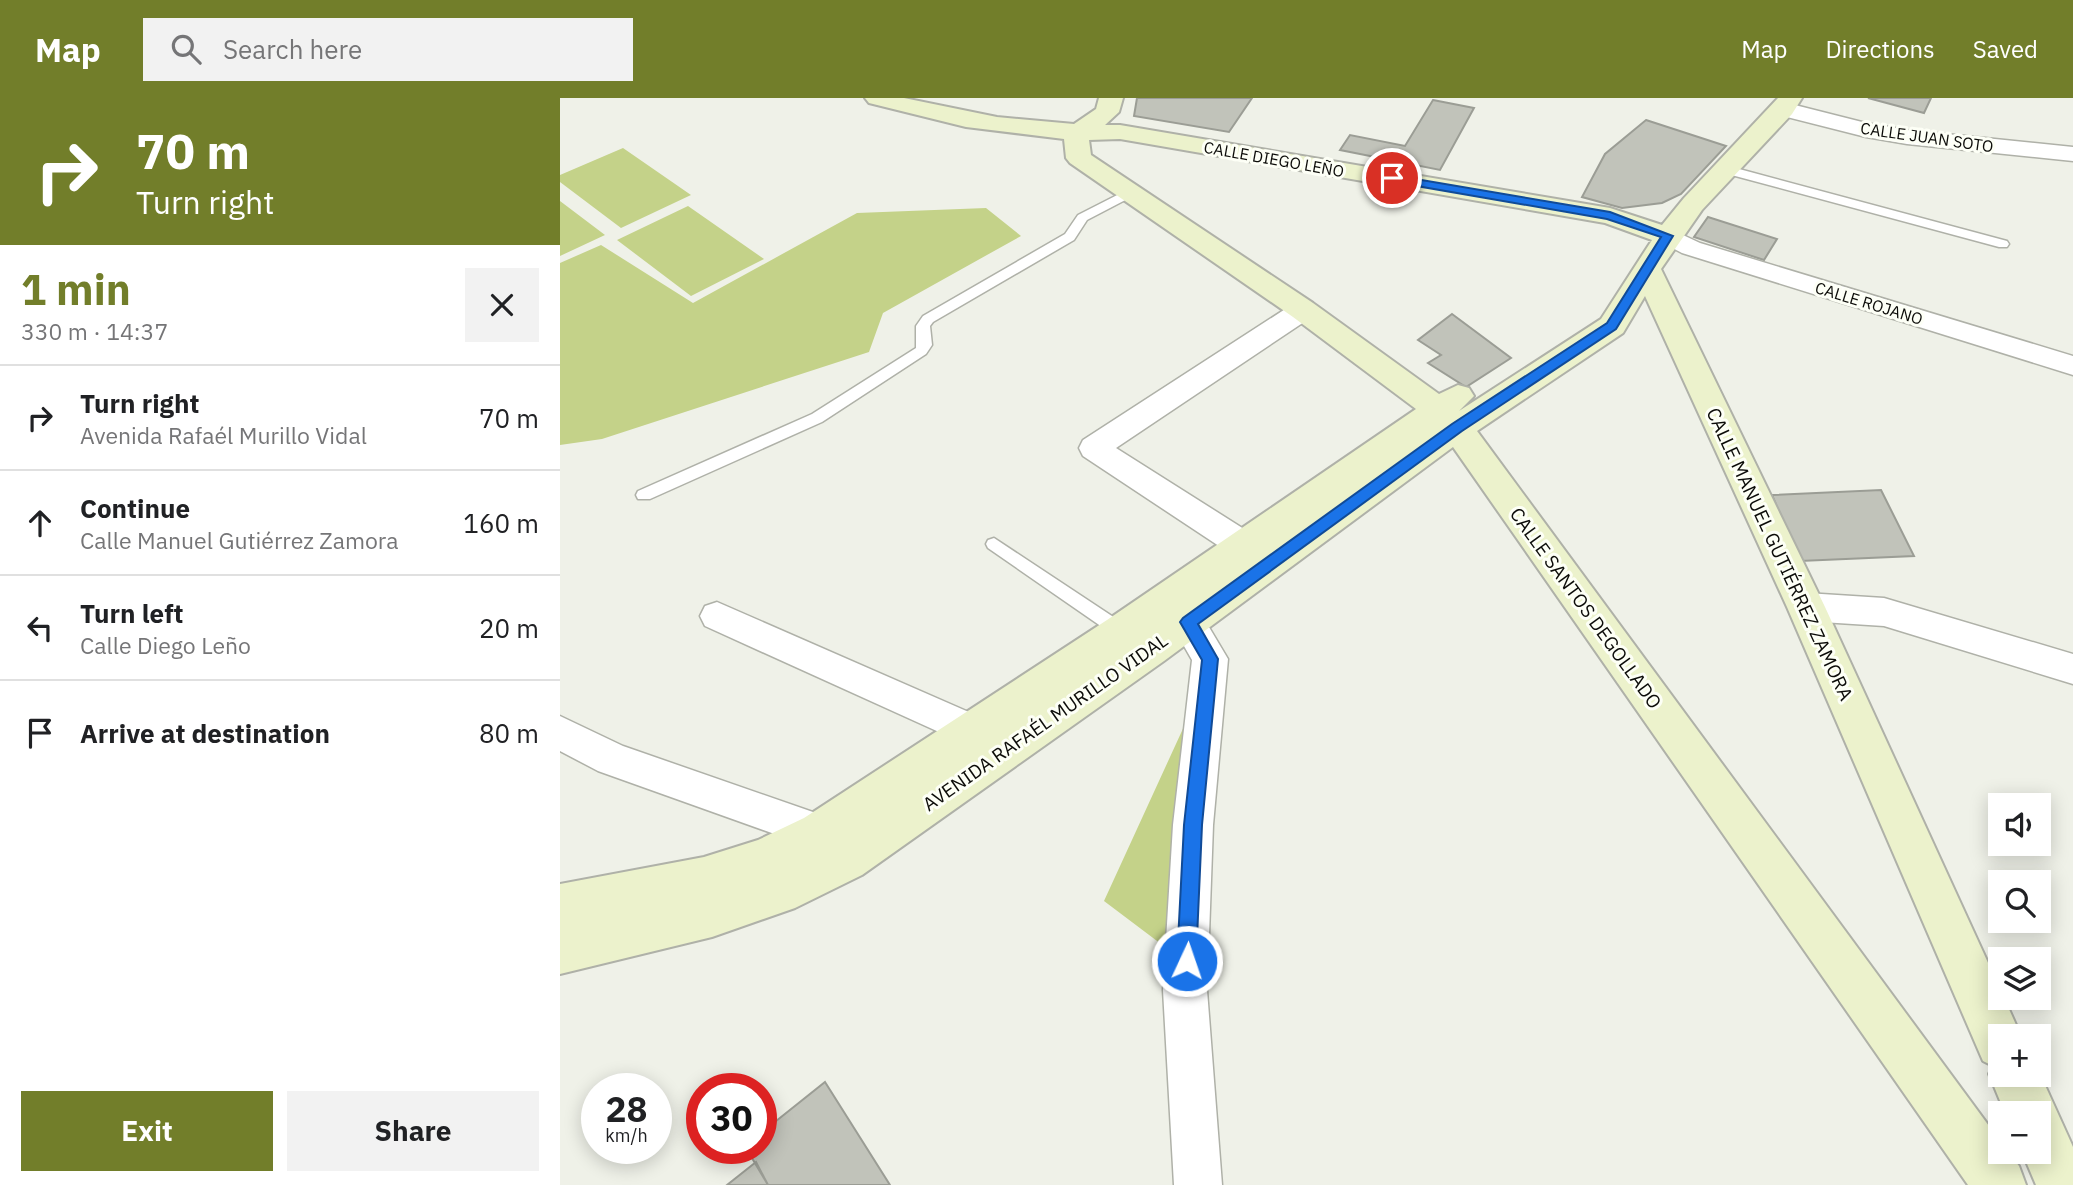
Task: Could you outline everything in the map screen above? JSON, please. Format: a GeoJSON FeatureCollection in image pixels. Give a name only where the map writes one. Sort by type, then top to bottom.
{"type":"FeatureCollection","features":[{"type":"Feature","properties":{"kind":"main road","name":"CALLE DIEGO LEÑO"},"geometry":{"type":"LineString","coordinates":[[877,98],[1024,128],[1076,134],[1120,132],[1583,211],[1639,224],[1668,236]]}},
{"type":"Feature","properties":{"kind":"main road"},"geometry":{"type":"LineString","coordinates":[[1076,134],[1107,112],[1111,98]]}},
{"type":"Feature","properties":{"kind":"main road"},"geometry":{"type":"LineString","coordinates":[[1647,269],[1693,204],[1728,170],[1787,104]]}},
{"type":"Feature","properties":{"kind":"main road","name":"CALLE SANTOS DEGOLLADO"},"geometry":{"type":"LineString","coordinates":[[1076,134],[1079,158],[1303,310],[1447,418],[2000,1185]]}},
{"type":"Feature","properties":{"kind":"main road","name":"AVENIDA RAFAÉL MURILLO VIDAL"},"geometry":{"type":"LineString","coordinates":[[1176,612],[1243,545],[1447,418],[1612,326],[1647,269]]}},
{"type":"Feature","properties":{"kind":"main road","name":"CALLE MANUEL GUTIÉRREZ ZAMORA"},"geometry":{"type":"LineString","coordinates":[[1647,269],[1806,607],[1991,1024]]}},
{"type":"Feature","properties":{"kind":"main road","name":"AVENIDA RAFAÉL MURILLO VIDAL"},"geometry":{"type":"LineString","coordinates":[[560,951],[723,912],[779,894],[846,860],[1135,640],[1447,418]]}},
{"type":"Feature","properties":{"kind":"main road","name":"AVENIDA RAFAÉL MURILLO VIDAL"},"geometry":{"type":"LineString","coordinates":[[560,906],[704,878],[767,858],[819,832],[974,731],[1135,640]]}},
{"type":"Feature","properties":{"kind":"main road"},"geometry":{"type":"LineString","coordinates":[[2051,1158],[2063,1185]]}},
{"type":"Feature","properties":{"kind":"street","name":"CALLE JUAN SOTO"},"geometry":{"type":"LineString","coordinates":[[1787,104],[1866,130],[1907,137],[2073,154]]}},
{"type":"Feature","properties":{"kind":"street","name":"CALLE ROJANO"},"geometry":{"type":"LineString","coordinates":[[1668,236],[1691,248],[2073,366]]}},
{"type":"Feature","properties":{"kind":"street"},"geometry":{"type":"LineString","coordinates":[[1243,545],[1094,448],[1303,310]]}},
{"type":"Feature","properties":{"kind":"street"},"geometry":{"type":"LineString","coordinates":[[1806,607],[1884,611],[2073,670]]}},
{"type":"Feature","properties":{"kind":"street"},"geometry":{"type":"LineString","coordinates":[[1176,612],[1210,659],[1193,825],[1185,990],[1198,1185]]}},
{"type":"Feature","properties":{"kind":"street"},"geometry":{"type":"LineString","coordinates":[[717,616],[974,731]]}},
{"type":"Feature","properties":{"kind":"street"},"geometry":{"type":"LineString","coordinates":[[560,732],[611,759],[819,832]]}},
{"type":"Feature","properties":{"kind":"lane"},"geometry":{"type":"LineString","coordinates":[[1728,170],[2003,244]]}},
{"type":"Feature","properties":{"kind":"lane"},"geometry":{"type":"LineString","coordinates":[[644,495],[817,418],[921,351],[925,345],[923,326],[928,319],[1070,237],[1082,218],[1129,192]]}},
{"type":"Feature","properties":{"kind":"lane"},"geometry":{"type":"LineString","coordinates":[[994,544],[1135,640]]}},
{"type":"Feature","properties":{"kind":"green space"},"geometry":{"type":"Polygon","coordinates":[[[623,148],[691,195],[621,228],[560,182],[560,175],[623,148]]]}},
{"type":"Feature","properties":{"kind":"green space"},"geometry":{"type":"Polygon","coordinates":[[[560,201],[605,235],[560,256],[560,201]]]}},
{"type":"Feature","properties":{"kind":"green space"},"geometry":{"type":"Polygon","coordinates":[[[688,206],[764,259],[691,296],[617,240],[688,206]]]}},
{"type":"Feature","properties":{"kind":"green space"},"geometry":{"type":"Polygon","coordinates":[[[986,208],[1021,236],[883,313],[869,352],[602,439],[560,445],[560,263],[601,245],[693,303],[857,213],[986,208]]]}},
{"type":"Feature","properties":{"kind":"green space"},"geometry":{"type":"Polygon","coordinates":[[[1192,709],[1173,953],[1104,901],[1192,709]]]}},
{"type":"Feature","properties":{"kind":"building"},"geometry":{"type":"Polygon","coordinates":[[[1137,98],[1252,98],[1229,132],[1134,116],[1137,98]]]}},
{"type":"Feature","properties":{"kind":"building"},"geometry":{"type":"Polygon","coordinates":[[[1868,98],[1931,98],[1924,113],[1868,98]]]}},
{"type":"Feature","properties":{"kind":"building"},"geometry":{"type":"Polygon","coordinates":[[[1433,100],[1474,108],[1440,170],[1340,150],[1350,135],[1405,146],[1433,100]]]}},
{"type":"Feature","properties":{"kind":"building"},"geometry":{"type":"Polygon","coordinates":[[[1646,120],[1726,146],[1681,194],[1662,203],[1622,208],[1582,197],[1605,154],[1646,120]]]}},
{"type":"Feature","properties":{"kind":"building"},"geometry":{"type":"Polygon","coordinates":[[[1708,217],[1777,239],[1764,260],[1694,237],[1708,217]]]}},
{"type":"Feature","properties":{"kind":"building"},"geometry":{"type":"Polygon","coordinates":[[[1452,314],[1511,358],[1466,387],[1428,363],[1441,355],[1418,340],[1452,314]]]}},
{"type":"Feature","properties":{"kind":"building"},"geometry":{"type":"Polygon","coordinates":[[[1881,490],[1914,556],[1800,561],[1772,495],[1881,490]]]}},
{"type":"Feature","properties":{"kind":"building"},"geometry":{"type":"Polygon","coordinates":[[[825,1082],[890,1185],[768,1185],[756,1164],[777,1164],[777,1120],[825,1082]]]}},
{"type":"Feature","properties":{"kind":"building"},"geometry":{"type":"Polygon","coordinates":[[[757,1164],[768,1185],[727,1185],[757,1164]]]}},
{"type":"Feature","properties":{"kind":"route"},"geometry":{"type":"LineString","coordinates":[[1187,961],[1193,825],[1210,659],[1188,622],[1457,428],[1612,326],[1668,236],[1610,216],[1392,178]]}}]}
